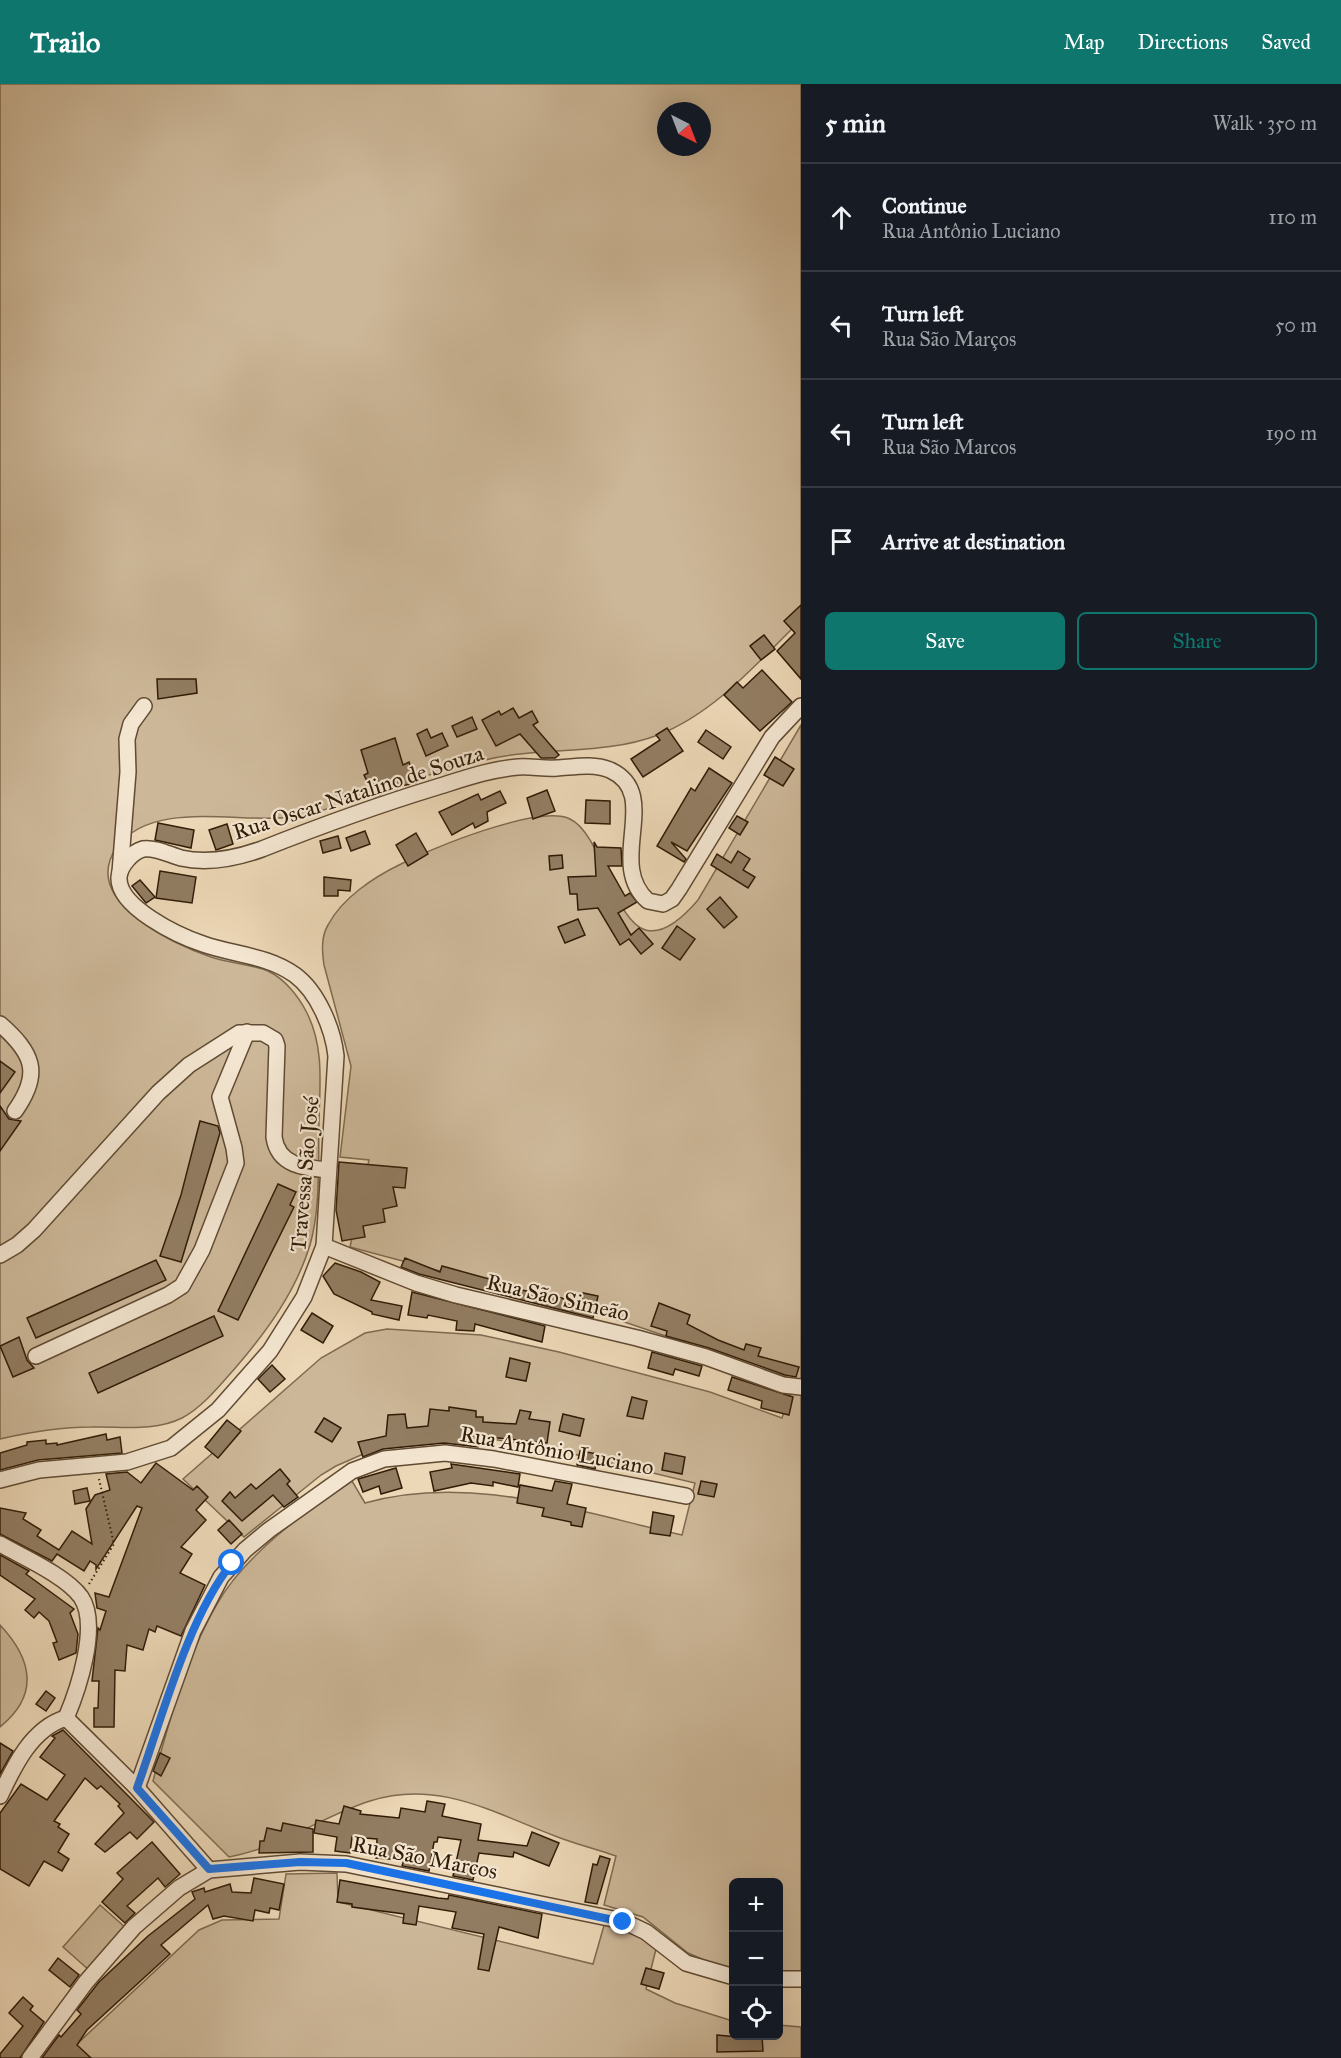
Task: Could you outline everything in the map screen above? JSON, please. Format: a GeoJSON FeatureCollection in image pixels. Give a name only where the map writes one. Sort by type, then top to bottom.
{"type":"FeatureCollection","features":[{"type":"Feature","properties":{"kind":"street"},"geometry":{"type":"LineString","coordinates":[[120,872],[128,772],[127,739],[131,724],[144,706]]}},
{"type":"Feature","properties":{"kind":"street","name":"Rua Oscar Natalino de Souza"},"geometry":{"type":"LineString","coordinates":[[120,872],[126,861],[140,850],[148,849],[183,858],[234,857],[451,783],[517,767],[588,766],[609,770],[629,789],[634,810],[630,853],[632,878],[648,901],[663,904],[679,889],[772,737],[801,706]]}},
{"type":"Feature","properties":{"kind":"street","name":"Travessa São José"},"geometry":{"type":"LineString","coordinates":[[0,1480],[39,1470],[137,1460],[164,1451],[188,1437],[218,1410],[282,1335],[304,1297],[324,1246],[336,1069],[332,1035],[313,996],[303,982],[273,963],[206,945],[159,923],[127,898],[120,884],[120,872]]}},
{"type":"Feature","properties":{"kind":"street"},"geometry":{"type":"LineString","coordinates":[[0,1024],[20,1041],[32,1072],[28,1090],[15,1111]]}},
{"type":"Feature","properties":{"kind":"street"},"geometry":{"type":"LineString","coordinates":[[0,1255],[17,1245],[34,1230],[178,1074],[227,1039],[247,1032],[263,1033],[275,1040],[277,1046],[274,1137],[278,1150],[286,1160],[296,1166],[328,1170]]}},
{"type":"Feature","properties":{"kind":"street"},"geometry":{"type":"LineString","coordinates":[[36,1356],[168,1295],[188,1280],[236,1163],[234,1148],[219,1097],[247,1032]]}},
{"type":"Feature","properties":{"kind":"street","name":"Rua São Simeão"},"geometry":{"type":"LineString","coordinates":[[324,1246],[426,1286],[481,1302],[706,1357],[783,1385],[801,1387]]}},
{"type":"Feature","properties":{"kind":"street","name":"Rua Antônio Luciano"},"geometry":{"type":"LineString","coordinates":[[137,1788],[194,1631],[220,1577],[245,1550],[269,1530],[352,1471],[384,1459],[444,1453],[494,1459],[686,1496]]}},
{"type":"Feature","properties":{"kind":"street"},"geometry":{"type":"LineString","coordinates":[[0,1544],[60,1579],[80,1596],[87,1620],[85,1654],[66,1718]]}},
{"type":"Feature","properties":{"kind":"street"},"geometry":{"type":"LineString","coordinates":[[30,2058],[86,1982],[127,1934],[164,1899],[209,1869],[137,1788],[66,1718]]}},
{"type":"Feature","properties":{"kind":"street"},"geometry":{"type":"LineString","coordinates":[[0,1796],[36,1736],[50,1724],[66,1718]]}},
{"type":"Feature","properties":{"kind":"street","name":"Rua São Marcos"},"geometry":{"type":"LineString","coordinates":[[209,1869],[324,1862],[371,1868],[623,1922],[646,1932],[686,1964],[729,1976]]}},
{"type":"Feature","properties":{"kind":"street"},"geometry":{"type":"LineString","coordinates":[[783,1978],[801,1979]]}},
{"type":"Feature","properties":{"kind":"path"},"geometry":{"type":"LineString","coordinates":[[80,1596],[114,1544],[95,1465]]}},
{"type":"Feature","properties":{"kind":"shaded area"},"geometry":{"type":"Polygon","coordinates":[[[0,84],[801,84],[801,620],[717,700],[679,725],[637,742],[616,746],[528,753],[485,760],[409,781],[308,815],[278,818],[202,816],[154,822],[133,832],[117,847],[109,866],[110,885],[120,902],[135,917],[194,951],[274,974],[291,989],[307,1013],[316,1039],[320,1065],[318,1183],[314,1230],[304,1262],[280,1310],[248,1353],[218,1387],[190,1413],[171,1422],[149,1427],[68,1428],[0,1439],[0,84]]]}},
{"type":"Feature","properties":{"kind":"shaded area"},"geometry":{"type":"Polygon","coordinates":[[[801,725],[801,1973],[783,1972],[783,1878],[729,1878],[729,1967],[713,1964],[688,1953],[643,1917],[604,1905],[616,1856],[563,1839],[488,1809],[442,1796],[395,1795],[370,1801],[267,1846],[229,1857],[153,1781],[187,1668],[217,1604],[243,1568],[260,1551],[316,1505],[352,1481],[365,1503],[405,1495],[445,1492],[484,1494],[564,1507],[682,1535],[695,1483],[548,1448],[479,1437],[377,1448],[321,1475],[244,1537],[183,1479],[321,1358],[365,1333],[387,1329],[481,1335],[559,1352],[710,1392],[782,1418],[795,1380],[601,1314],[350,1247],[369,1160],[340,1157],[351,1066],[324,965],[323,944],[328,925],[350,897],[380,875],[436,848],[511,822],[555,816],[570,819],[585,832],[620,903],[633,922],[650,931],[671,925],[698,900],[801,725]]]}},
{"type":"Feature","properties":{"kind":"shaded area"},"geometry":{"type":"Polygon","coordinates":[[[0,1625],[19,1651],[25,1664],[27,1677],[26,1690],[21,1702],[13,1715],[0,1727],[0,1625]]]}},
{"type":"Feature","properties":{"kind":"shaded area"},"geometry":{"type":"Polygon","coordinates":[[[337,1873],[338,1902],[593,1964],[605,1922],[636,1934],[656,1949],[646,1989],[675,2003],[729,2020],[729,2040],[783,2040],[783,2025],[801,2027],[801,2058],[62,2058],[199,1930],[222,1920],[279,1919],[286,1874],[337,1873]]]}},
{"type":"Feature","properties":{"kind":"shaded area"},"geometry":{"type":"Polygon","coordinates":[[[100,1905],[127,1929],[90,1971],[63,1947],[100,1905]]]}},
{"type":"Feature","properties":{"kind":"building"},"geometry":{"type":"Polygon","coordinates":[[[801,605],[801,679],[777,651],[795,633],[784,621],[801,605]]]}},
{"type":"Feature","properties":{"kind":"building"},"geometry":{"type":"Polygon","coordinates":[[[764,635],[775,649],[761,660],[750,646],[764,635]]]}},
{"type":"Feature","properties":{"kind":"building"},"geometry":{"type":"Polygon","coordinates":[[[762,670],[792,702],[760,731],[724,695],[737,682],[743,688],[762,670]]]}},
{"type":"Feature","properties":{"kind":"building"},"geometry":{"type":"Polygon","coordinates":[[[157,679],[196,679],[197,693],[158,699],[157,679]]]}},
{"type":"Feature","properties":{"kind":"building"},"geometry":{"type":"Polygon","coordinates":[[[513,708],[519,718],[532,711],[538,722],[533,725],[559,755],[555,758],[541,758],[520,734],[496,746],[482,720],[499,711],[501,715],[513,708]]]}},
{"type":"Feature","properties":{"kind":"building"},"geometry":{"type":"Polygon","coordinates":[[[472,717],[477,729],[457,737],[452,726],[472,717]]]}},
{"type":"Feature","properties":{"kind":"building"},"geometry":{"type":"Polygon","coordinates":[[[667,728],[683,751],[643,777],[631,759],[660,740],[656,735],[667,728]]]}},
{"type":"Feature","properties":{"kind":"building"},"geometry":{"type":"Polygon","coordinates":[[[427,729],[431,738],[442,733],[448,746],[426,756],[417,734],[427,729]]]}},
{"type":"Feature","properties":{"kind":"building"},"geometry":{"type":"Polygon","coordinates":[[[706,730],[731,747],[723,759],[698,742],[706,730]]]}},
{"type":"Feature","properties":{"kind":"building"},"geometry":{"type":"Polygon","coordinates":[[[395,738],[403,765],[409,762],[417,783],[400,786],[375,797],[364,775],[368,773],[361,750],[395,738]]]}},
{"type":"Feature","properties":{"kind":"building"},"geometry":{"type":"Polygon","coordinates":[[[775,757],[794,769],[783,786],[764,775],[775,757]]]}},
{"type":"Feature","properties":{"kind":"building"},"geometry":{"type":"Polygon","coordinates":[[[709,768],[732,783],[687,851],[671,842],[686,859],[684,862],[657,846],[691,788],[695,791],[709,768]]]}},
{"type":"Feature","properties":{"kind":"building"},"geometry":{"type":"Polygon","coordinates":[[[547,790],[555,811],[533,819],[527,798],[547,790]]]}},
{"type":"Feature","properties":{"kind":"building"},"geometry":{"type":"Polygon","coordinates":[[[500,791],[506,803],[487,812],[488,821],[475,828],[473,823],[452,835],[439,812],[478,794],[481,800],[500,791]]]}},
{"type":"Feature","properties":{"kind":"building"},"geometry":{"type":"Polygon","coordinates":[[[586,800],[610,801],[610,824],[585,823],[586,800]]]}},
{"type":"Feature","properties":{"kind":"building"},"geometry":{"type":"Polygon","coordinates":[[[737,816],[748,822],[740,835],[729,828],[737,816]]]}},
{"type":"Feature","properties":{"kind":"building"},"geometry":{"type":"Polygon","coordinates":[[[158,823],[194,830],[191,848],[155,840],[158,823]]]}},
{"type":"Feature","properties":{"kind":"building"},"geometry":{"type":"Polygon","coordinates":[[[227,824],[233,844],[216,850],[209,830],[227,824]]]}},
{"type":"Feature","properties":{"kind":"building"},"geometry":{"type":"Polygon","coordinates":[[[365,831],[370,844],[351,851],[346,838],[365,831]]]}},
{"type":"Feature","properties":{"kind":"building"},"geometry":{"type":"Polygon","coordinates":[[[416,833],[428,854],[408,866],[396,845],[416,833]]]}},
{"type":"Feature","properties":{"kind":"building"},"geometry":{"type":"Polygon","coordinates":[[[338,836],[341,848],[323,853],[320,841],[338,836]]]}},
{"type":"Feature","properties":{"kind":"building"},"geometry":{"type":"Polygon","coordinates":[[[594,842],[597,847],[621,848],[622,866],[608,866],[625,896],[630,893],[637,902],[618,913],[631,935],[639,928],[653,944],[641,954],[629,939],[620,945],[598,908],[578,910],[577,894],[570,894],[568,877],[596,876],[594,842]]]}},
{"type":"Feature","properties":{"kind":"building"},"geometry":{"type":"Polygon","coordinates":[[[738,851],[750,859],[743,870],[755,877],[748,888],[711,865],[717,854],[731,863],[738,851]]]}},
{"type":"Feature","properties":{"kind":"building"},"geometry":{"type":"Polygon","coordinates":[[[562,855],[563,868],[550,870],[549,856],[562,855]]]}},
{"type":"Feature","properties":{"kind":"building"},"geometry":{"type":"Polygon","coordinates":[[[160,871],[196,877],[192,903],[156,898],[160,871]]]}},
{"type":"Feature","properties":{"kind":"building"},"geometry":{"type":"Polygon","coordinates":[[[324,877],[351,880],[350,891],[338,890],[338,896],[324,896],[324,877]]]}},
{"type":"Feature","properties":{"kind":"building"},"geometry":{"type":"Polygon","coordinates":[[[140,880],[155,897],[146,903],[132,886],[140,880]]]}},
{"type":"Feature","properties":{"kind":"building"},"geometry":{"type":"Polygon","coordinates":[[[720,897],[737,917],[724,928],[707,909],[720,897]]]}},
{"type":"Feature","properties":{"kind":"building"},"geometry":{"type":"Polygon","coordinates":[[[578,919],[585,935],[565,943],[558,927],[578,919]]]}},
{"type":"Feature","properties":{"kind":"building"},"geometry":{"type":"Polygon","coordinates":[[[677,926],[695,939],[680,960],[662,948],[677,926]]]}},
{"type":"Feature","properties":{"kind":"building"},"geometry":{"type":"Polygon","coordinates":[[[0,1061],[15,1072],[0,1093],[0,1061]]]}},
{"type":"Feature","properties":{"kind":"building"},"geometry":{"type":"Polygon","coordinates":[[[0,1106],[9,1119],[21,1121],[0,1151],[0,1106]]]}},
{"type":"Feature","properties":{"kind":"building"},"geometry":{"type":"Polygon","coordinates":[[[200,1121],[218,1126],[220,1133],[181,1262],[160,1256],[181,1195],[200,1121]]]}},
{"type":"Feature","properties":{"kind":"building"},"geometry":{"type":"Polygon","coordinates":[[[339,1162],[407,1168],[405,1188],[393,1187],[397,1206],[383,1209],[385,1222],[363,1226],[365,1237],[342,1241],[336,1210],[339,1162]]]}},
{"type":"Feature","properties":{"kind":"building"},"geometry":{"type":"Polygon","coordinates":[[[278,1184],[296,1192],[290,1205],[294,1207],[238,1320],[218,1311],[278,1184]]]}},
{"type":"Feature","properties":{"kind":"building"},"geometry":{"type":"Polygon","coordinates":[[[405,1258],[440,1272],[442,1266],[500,1282],[499,1285],[531,1292],[532,1289],[581,1304],[583,1293],[598,1296],[593,1318],[419,1274],[401,1267],[405,1258]]]}},
{"type":"Feature","properties":{"kind":"building"},"geometry":{"type":"Polygon","coordinates":[[[156,1260],[166,1280],[36,1338],[27,1318],[156,1260]]]}},
{"type":"Feature","properties":{"kind":"building"},"geometry":{"type":"Polygon","coordinates":[[[335,1263],[361,1272],[380,1282],[371,1300],[402,1306],[399,1320],[372,1314],[334,1294],[323,1276],[335,1263]]]}},
{"type":"Feature","properties":{"kind":"building"},"geometry":{"type":"Polygon","coordinates":[[[412,1292],[545,1326],[542,1342],[475,1324],[474,1331],[456,1330],[457,1321],[428,1315],[427,1318],[408,1315],[412,1292]]]}},
{"type":"Feature","properties":{"kind":"building"},"geometry":{"type":"Polygon","coordinates":[[[659,1303],[690,1315],[687,1324],[718,1340],[744,1350],[746,1344],[761,1348],[758,1356],[799,1367],[796,1377],[666,1336],[667,1331],[651,1326],[659,1303]]]}},
{"type":"Feature","properties":{"kind":"building"},"geometry":{"type":"Polygon","coordinates":[[[312,1313],[333,1326],[323,1343],[301,1330],[312,1313]]]}},
{"type":"Feature","properties":{"kind":"building"},"geometry":{"type":"Polygon","coordinates":[[[214,1316],[223,1336],[98,1393],[89,1373],[214,1316]]]}},
{"type":"Feature","properties":{"kind":"building"},"geometry":{"type":"Polygon","coordinates":[[[19,1337],[27,1360],[34,1368],[13,1377],[0,1346],[19,1337]]]}},
{"type":"Feature","properties":{"kind":"building"},"geometry":{"type":"Polygon","coordinates":[[[652,1352],[702,1366],[699,1376],[675,1369],[673,1375],[648,1368],[652,1352]]]}},
{"type":"Feature","properties":{"kind":"building"},"geometry":{"type":"Polygon","coordinates":[[[510,1358],[530,1363],[526,1381],[506,1377],[510,1358]]]}},
{"type":"Feature","properties":{"kind":"building"},"geometry":{"type":"Polygon","coordinates":[[[272,1365],[285,1379],[270,1392],[258,1379],[272,1365]]]}},
{"type":"Feature","properties":{"kind":"building"},"geometry":{"type":"Polygon","coordinates":[[[732,1377],[793,1397],[789,1415],[761,1408],[762,1401],[728,1390],[732,1377]]]}},
{"type":"Feature","properties":{"kind":"building"},"geometry":{"type":"Polygon","coordinates":[[[632,1397],[647,1401],[643,1419],[627,1416],[632,1397]]]}},
{"type":"Feature","properties":{"kind":"building"},"geometry":{"type":"Polygon","coordinates":[[[449,1407],[476,1411],[476,1417],[483,1417],[483,1422],[516,1424],[520,1410],[531,1412],[529,1419],[550,1422],[547,1443],[480,1436],[478,1447],[444,1443],[383,1449],[363,1457],[358,1442],[386,1436],[388,1415],[405,1414],[407,1428],[428,1426],[430,1409],[449,1411],[449,1407]]]}},
{"type":"Feature","properties":{"kind":"building"},"geometry":{"type":"Polygon","coordinates":[[[563,1414],[584,1419],[580,1436],[559,1431],[563,1414]]]}},
{"type":"Feature","properties":{"kind":"building"},"geometry":{"type":"Polygon","coordinates":[[[324,1418],[341,1428],[332,1442],[315,1432],[324,1418]]]}},
{"type":"Feature","properties":{"kind":"building"},"geometry":{"type":"Polygon","coordinates":[[[227,1420],[241,1431],[218,1458],[205,1447],[227,1420]]]}},
{"type":"Feature","properties":{"kind":"building"},"geometry":{"type":"Polygon","coordinates":[[[106,1434],[107,1440],[120,1437],[122,1453],[38,1460],[0,1470],[0,1453],[27,1445],[27,1442],[46,1440],[46,1444],[57,1443],[57,1445],[106,1434]]]}},
{"type":"Feature","properties":{"kind":"building"},"geometry":{"type":"Polygon","coordinates":[[[580,1451],[598,1454],[595,1469],[577,1465],[580,1451]]]}},
{"type":"Feature","properties":{"kind":"building"},"geometry":{"type":"Polygon","coordinates":[[[665,1453],[685,1457],[682,1474],[662,1470],[665,1453]]]}},
{"type":"Feature","properties":{"kind":"building"},"geometry":{"type":"Polygon","coordinates":[[[156,1463],[193,1490],[197,1486],[208,1497],[196,1510],[206,1520],[181,1547],[192,1554],[180,1573],[205,1585],[181,1636],[157,1626],[155,1632],[149,1629],[143,1650],[127,1645],[125,1671],[115,1670],[114,1727],[94,1727],[94,1708],[98,1708],[99,1681],[92,1681],[98,1628],[100,1630],[106,1611],[97,1608],[95,1593],[109,1597],[142,1508],[137,1506],[96,1569],[96,1565],[90,1561],[84,1571],[57,1554],[52,1561],[0,1534],[0,1508],[26,1513],[23,1519],[41,1530],[37,1536],[59,1550],[72,1531],[92,1544],[86,1509],[95,1495],[110,1490],[106,1474],[127,1472],[141,1483],[156,1463]]]}},
{"type":"Feature","properties":{"kind":"building"},"geometry":{"type":"Polygon","coordinates":[[[451,1464],[520,1474],[518,1487],[493,1482],[493,1486],[471,1483],[434,1491],[430,1472],[452,1468],[451,1464]]]}},
{"type":"Feature","properties":{"kind":"building"},"geometry":{"type":"Polygon","coordinates":[[[396,1468],[402,1488],[381,1494],[379,1486],[363,1492],[358,1479],[396,1468]]]}},
{"type":"Feature","properties":{"kind":"building"},"geometry":{"type":"Polygon","coordinates":[[[280,1469],[290,1481],[287,1484],[298,1497],[284,1507],[273,1495],[242,1521],[222,1501],[230,1492],[235,1498],[251,1484],[256,1489],[280,1469]]]}},
{"type":"Feature","properties":{"kind":"building"},"geometry":{"type":"Polygon","coordinates":[[[555,1481],[572,1484],[567,1504],[586,1508],[582,1527],[571,1525],[571,1522],[542,1516],[544,1508],[517,1503],[520,1485],[552,1491],[555,1481]]]}},
{"type":"Feature","properties":{"kind":"building"},"geometry":{"type":"Polygon","coordinates":[[[701,1481],[717,1484],[714,1497],[698,1494],[701,1481]]]}},
{"type":"Feature","properties":{"kind":"building"},"geometry":{"type":"Polygon","coordinates":[[[87,1488],[90,1501],[75,1504],[73,1491],[87,1488]]]}},
{"type":"Feature","properties":{"kind":"building"},"geometry":{"type":"Polygon","coordinates":[[[653,1512],[674,1516],[670,1536],[650,1533],[653,1512]]]}},
{"type":"Feature","properties":{"kind":"building"},"geometry":{"type":"Polygon","coordinates":[[[229,1520],[242,1534],[231,1544],[218,1530],[229,1520]]]}},
{"type":"Feature","properties":{"kind":"building"},"geometry":{"type":"Polygon","coordinates":[[[0,1555],[29,1571],[26,1574],[74,1609],[70,1613],[78,1634],[76,1653],[59,1660],[53,1643],[57,1642],[49,1621],[39,1612],[34,1618],[25,1610],[35,1599],[0,1575],[0,1555]]]}},
{"type":"Feature","properties":{"kind":"building"},"geometry":{"type":"Polygon","coordinates":[[[46,1691],[55,1698],[46,1711],[36,1704],[46,1691]]]}},
{"type":"Feature","properties":{"kind":"building"},"geometry":{"type":"Polygon","coordinates":[[[63,1730],[154,1822],[137,1839],[130,1832],[105,1852],[95,1844],[124,1813],[118,1806],[120,1804],[101,1786],[97,1789],[85,1778],[54,1821],[60,1824],[58,1827],[69,1834],[58,1852],[69,1859],[62,1871],[44,1861],[29,1886],[0,1869],[0,1813],[21,1784],[47,1800],[65,1775],[40,1757],[55,1738],[52,1736],[63,1730]]]}},
{"type":"Feature","properties":{"kind":"building"},"geometry":{"type":"Polygon","coordinates":[[[0,1743],[13,1751],[0,1774],[0,1743]]]}},
{"type":"Feature","properties":{"kind":"building"},"geometry":{"type":"Polygon","coordinates":[[[160,1753],[170,1758],[161,1776],[153,1771],[160,1753]]]}},
{"type":"Feature","properties":{"kind":"building"},"geometry":{"type":"Polygon","coordinates":[[[427,1801],[445,1804],[442,1816],[481,1824],[478,1840],[527,1846],[532,1832],[559,1843],[549,1866],[514,1852],[513,1857],[479,1853],[473,1880],[453,1876],[461,1840],[438,1837],[437,1842],[434,1842],[429,1871],[402,1866],[404,1860],[376,1858],[377,1839],[352,1837],[350,1853],[335,1851],[337,1837],[314,1833],[316,1820],[339,1824],[344,1806],[361,1811],[360,1814],[399,1818],[401,1808],[425,1812],[427,1801]]]}},
{"type":"Feature","properties":{"kind":"building"},"geometry":{"type":"Polygon","coordinates":[[[283,1823],[313,1829],[313,1852],[259,1853],[260,1841],[264,1841],[267,1828],[281,1831],[283,1823]]]}},
{"type":"Feature","properties":{"kind":"building"},"geometry":{"type":"Polygon","coordinates":[[[152,1842],[180,1874],[165,1887],[158,1878],[127,1906],[135,1913],[125,1923],[102,1902],[123,1879],[117,1873],[152,1842]]]}},
{"type":"Feature","properties":{"kind":"building"},"geometry":{"type":"Polygon","coordinates":[[[600,1856],[610,1859],[597,1904],[585,1902],[593,1864],[597,1865],[600,1856]]]}},
{"type":"Feature","properties":{"kind":"building"},"geometry":{"type":"Polygon","coordinates":[[[254,1878],[284,1884],[279,1910],[270,1908],[269,1913],[255,1910],[253,1921],[224,1916],[213,1919],[208,1905],[161,1945],[170,1954],[87,2030],[77,2045],[91,2058],[42,2058],[59,2035],[61,2037],[81,2014],[77,2010],[99,1982],[148,1936],[195,1899],[192,1892],[204,1888],[205,1892],[230,1884],[232,1892],[251,1893],[254,1878]]]}},
{"type":"Feature","properties":{"kind":"building"},"geometry":{"type":"Polygon","coordinates":[[[340,1880],[438,1898],[448,1899],[449,1895],[542,1914],[538,1938],[499,1927],[489,1971],[478,1969],[484,1934],[452,1928],[456,1912],[419,1906],[416,1925],[403,1923],[404,1914],[352,1907],[352,1904],[337,1902],[340,1880]]]}},
{"type":"Feature","properties":{"kind":"building"},"geometry":{"type":"Polygon","coordinates":[[[58,1958],[79,1975],[70,1987],[49,1970],[58,1958]]]}},
{"type":"Feature","properties":{"kind":"building"},"geometry":{"type":"Polygon","coordinates":[[[646,1968],[664,1973],[659,1989],[641,1984],[646,1968]]]}},
{"type":"Feature","properties":{"kind":"building"},"geometry":{"type":"Polygon","coordinates":[[[23,1997],[33,2006],[30,2010],[44,2022],[20,2058],[0,2058],[0,2054],[23,2026],[9,2013],[23,1997]]]}},
{"type":"Feature","properties":{"kind":"building"},"geometry":{"type":"Polygon","coordinates":[[[717,2035],[729,2036],[729,2040],[762,2040],[763,2051],[717,2052],[717,2035]]]}},
{"type":"Feature","properties":{"kind":"route"},"geometry":{"type":"LineString","coordinates":[[232,1563],[220,1577],[201,1613],[137,1788],[209,1869],[300,1862],[346,1863],[623,1922]]}}]}
